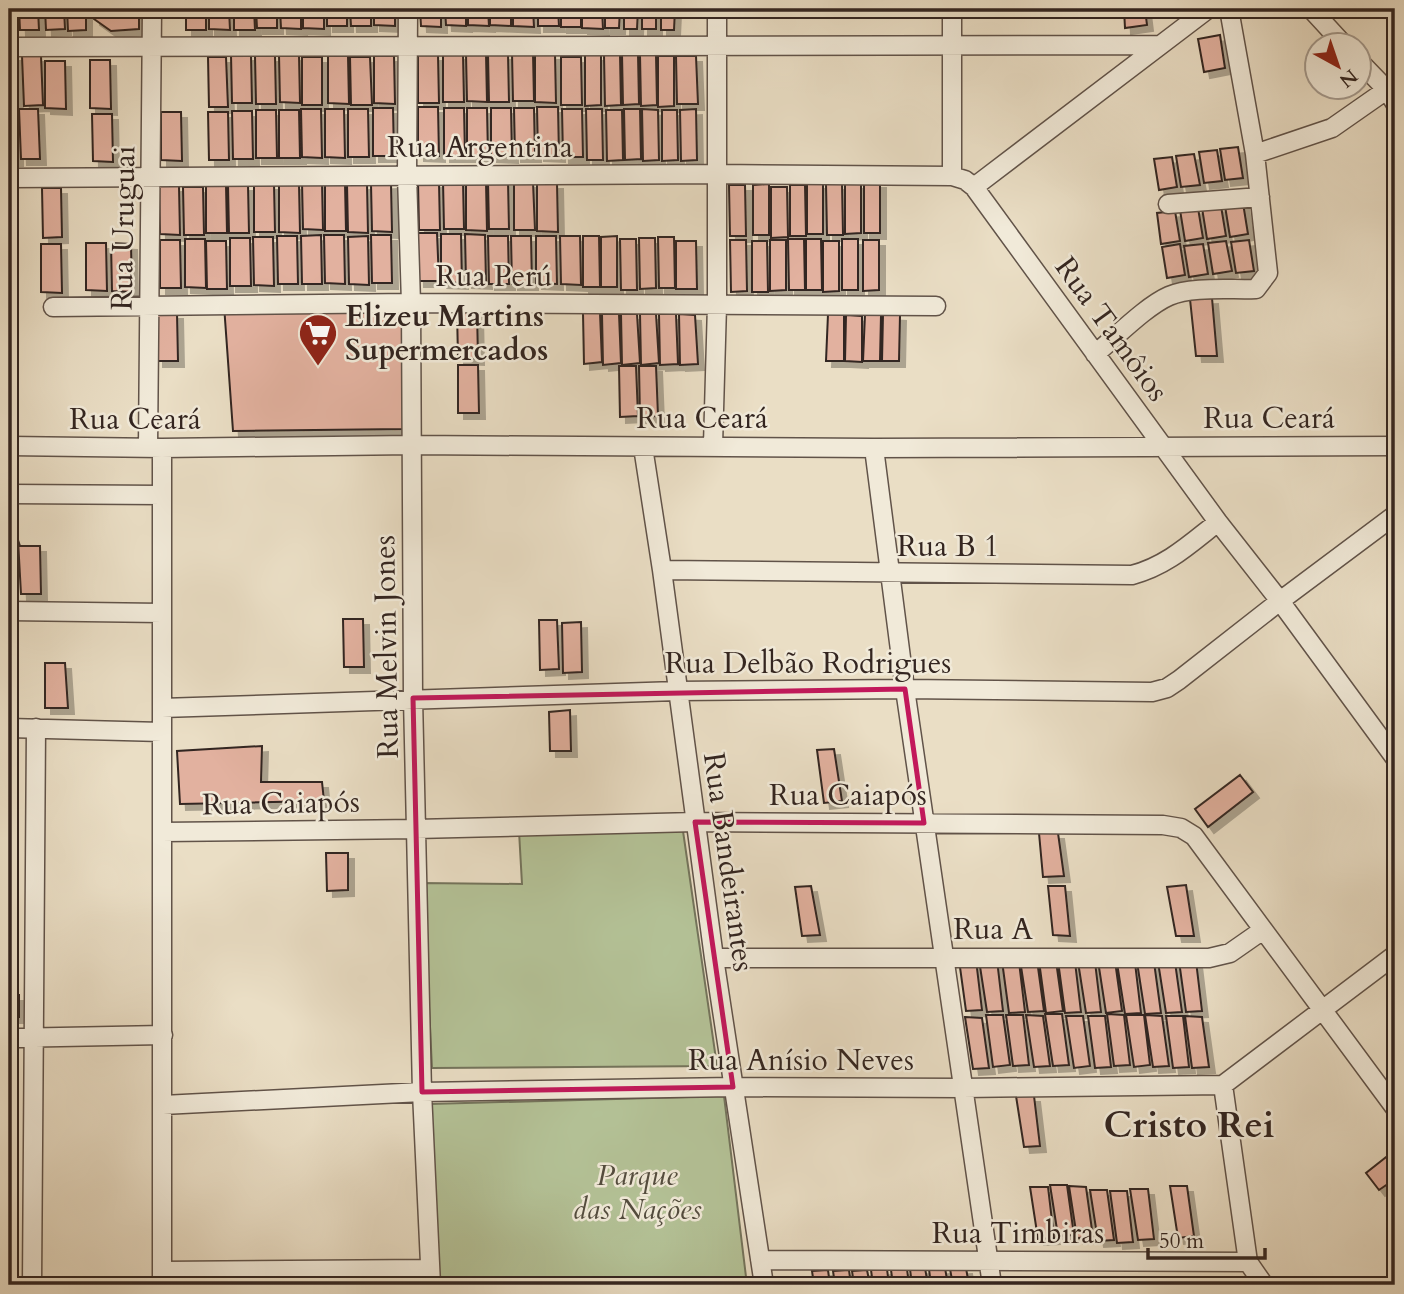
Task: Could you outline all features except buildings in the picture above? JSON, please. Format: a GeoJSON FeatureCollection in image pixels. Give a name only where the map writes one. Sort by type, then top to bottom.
{"type":"FeatureCollection","features":[{"type":"Feature","properties":{"kind":"street","name":"Rua Uruguai"},"geometry":{"type":"LineString","coordinates":[[152,9],[150,306],[155,448],[162,495],[162,1278]]}},
{"type":"Feature","properties":{"kind":"street","name":"Rua Melvin Jones"},"geometry":{"type":"LineString","coordinates":[[408,9],[407,175],[411,303],[413,698],[422,1092],[431,1277]]}},
{"type":"Feature","properties":{"kind":"street"},"geometry":{"type":"LineString","coordinates":[[713,445],[717,305],[717,9]]}},
{"type":"Feature","properties":{"kind":"street"},"geometry":{"type":"LineString","coordinates":[[953,9],[953,176]]}},
{"type":"Feature","properties":{"kind":"street"},"geometry":{"type":"LineString","coordinates":[[974,187],[1208,9]]}},
{"type":"Feature","properties":{"kind":"street"},"geometry":{"type":"LineString","coordinates":[[1095,354],[1155,304],[1169,296],[1185,292],[1256,289],[1268,273],[1255,154],[1228,9]]}},
{"type":"Feature","properties":{"kind":"street"},"geometry":{"type":"LineString","coordinates":[[1311,9],[1332,32]]}},
{"type":"Feature","properties":{"kind":"street"},"geometry":{"type":"LineString","coordinates":[[9,47],[1160,45]]}},
{"type":"Feature","properties":{"kind":"street"},"geometry":{"type":"LineString","coordinates":[[1255,154],[1332,128],[1392,93],[1372,73]]}},
{"type":"Feature","properties":{"kind":"street","name":"Rua Argentina"},"geometry":{"type":"LineString","coordinates":[[9,178],[717,174],[953,176]]}},
{"type":"Feature","properties":{"kind":"street","name":"Rua Tamôios"},"geometry":{"type":"LineString","coordinates":[[953,176],[974,187],[1219,523],[1395,758]]}},
{"type":"Feature","properties":{"kind":"street"},"geometry":{"type":"LineString","coordinates":[[1168,204],[1260,197]]}},
{"type":"Feature","properties":{"kind":"street","name":"Rua Perú"},"geometry":{"type":"LineString","coordinates":[[53,307],[411,303],[936,306]]}},
{"type":"Feature","properties":{"kind":"street","name":"Rua Ceará"},"geometry":{"type":"LineString","coordinates":[[9,446],[1395,446]]}},
{"type":"Feature","properties":{"kind":"street","name":"Rua Bandeirantes"},"geometry":{"type":"LineString","coordinates":[[643,447],[714,958],[764,1285]]}},
{"type":"Feature","properties":{"kind":"street"},"geometry":{"type":"LineString","coordinates":[[874,448],[905,689],[992,1285]]}},
{"type":"Feature","properties":{"kind":"street"},"geometry":{"type":"LineString","coordinates":[[9,494],[162,495]]}},
{"type":"Feature","properties":{"kind":"street","name":"Rua Delbão Rodrigues"},"geometry":{"type":"LineString","coordinates":[[162,708],[677,691],[905,689],[1152,692],[1167,688],[1179,680],[1395,515]]}},
{"type":"Feature","properties":{"kind":"street","name":"Rua B 1"},"geometry":{"type":"LineString","coordinates":[[662,570],[1132,575],[1168,561],[1219,523]]}},
{"type":"Feature","properties":{"kind":"street"},"geometry":{"type":"LineString","coordinates":[[9,611],[162,613]]}},
{"type":"Feature","properties":{"kind":"street"},"geometry":{"type":"LineString","coordinates":[[9,728],[162,732]]}},
{"type":"Feature","properties":{"kind":"street"},"geometry":{"type":"LineString","coordinates":[[32,1285],[36,728]]}},
{"type":"Feature","properties":{"kind":"street","name":"Rua Caiapós"},"geometry":{"type":"LineString","coordinates":[[162,832],[695,822],[1163,825],[1181,828],[1194,836],[1395,1108]]}},
{"type":"Feature","properties":{"kind":"street","name":"Rua A"},"geometry":{"type":"LineString","coordinates":[[714,958],[1209,958],[1230,953],[1263,930]]}},
{"type":"Feature","properties":{"kind":"street"},"geometry":{"type":"LineString","coordinates":[[1264,1285],[1248,1262],[1223,1085],[1395,955]]}},
{"type":"Feature","properties":{"kind":"street"},"geometry":{"type":"LineString","coordinates":[[9,1038],[163,1035]]}},
{"type":"Feature","properties":{"kind":"street","name":"Rua Anísio Neves"},"geometry":{"type":"LineString","coordinates":[[163,1105],[422,1092],[733,1087],[1223,1085]]}},
{"type":"Feature","properties":{"kind":"street","name":"Rua Timbiras"},"geometry":{"type":"LineString","coordinates":[[760,1259],[1248,1262]]}},
{"type":"Feature","properties":{"kind":"street"},"geometry":{"type":"LineString","coordinates":[[162,1278],[431,1277]]}},
{"type":"Feature","properties":{"kind":"highlighted area"},"geometry":{"type":"Polygon","coordinates":[[[905,689],[924,823],[695,822],[733,1087],[422,1092],[413,698],[905,689]]]}},
{"type":"Feature","properties":{"kind":"green space"},"geometry":{"type":"Polygon","coordinates":[[[519,831],[683,831],[717,1066],[432,1068],[423,883],[522,884],[519,831]]]}},
{"type":"Feature","properties":{"kind":"green space","name":"Parque das Nações"},"geometry":{"type":"Polygon","coordinates":[[[724,1096],[747,1285],[439,1285],[430,1104],[724,1096]]]}},
{"type":"Feature","properties":{"kind":"place","name":"Elizeu Martins Supermercados"},"geometry":{"type":"Point","coordinates":[318,367]}},
{"type":"Feature","properties":{"kind":"district","name":"Cristo Rei"},"geometry":{"type":"Point","coordinates":[1189,1124]}}]}
